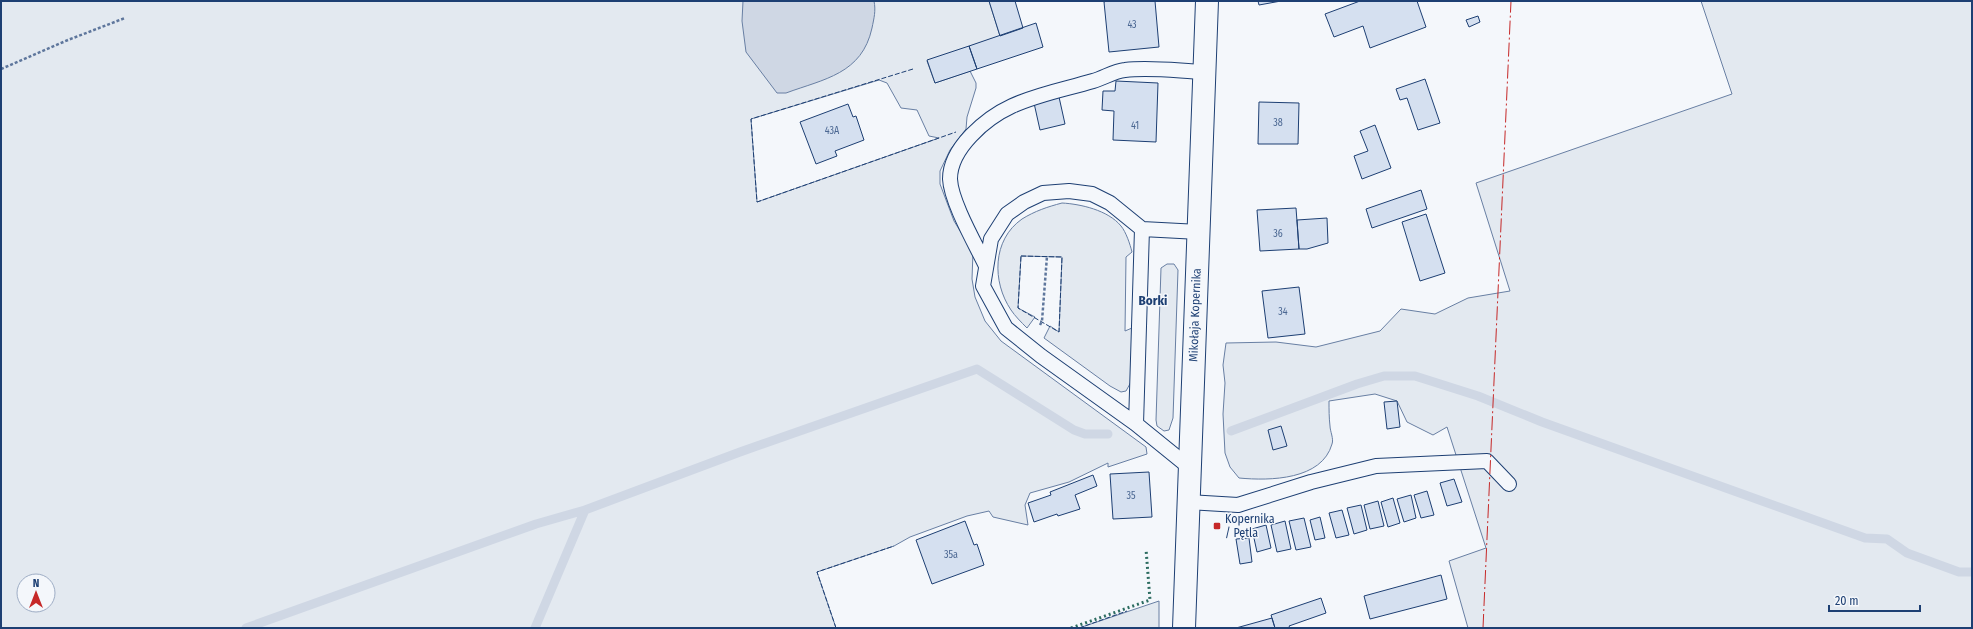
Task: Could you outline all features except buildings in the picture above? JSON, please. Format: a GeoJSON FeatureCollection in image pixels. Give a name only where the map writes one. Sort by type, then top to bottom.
{"type":"FeatureCollection","features":[{"type":"Feature","properties":{"kind":"street","name":"Mikołaja Kopernika"},"geometry":{"type":"LineString","coordinates":[[1184,628],[1207,1]]}},
{"type":"Feature","properties":{"kind":"lane"},"geometry":{"type":"LineString","coordinates":[[986,266],[957,206],[950,179],[955,158],[963,144],[976,130],[1012,106],[1044,94],[1095,80],[1123,70],[1204,72]]}},
{"type":"Feature","properties":{"kind":"lane"},"geometry":{"type":"LineString","coordinates":[[1189,467],[1136,424],[1030,348],[1006,328],[983,286],[990,239],[1007,214],[1024,202],[1044,193],[1069,191],[1092,194],[1110,203],[1142,229],[1199,232]]}},
{"type":"Feature","properties":{"kind":"lane"},"geometry":{"type":"LineString","coordinates":[[1136,424],[1142,229]]}},
{"type":"Feature","properties":{"kind":"lane"},"geometry":{"type":"LineString","coordinates":[[1188,502],[1238,505],[1311,482],[1376,466],[1487,461],[1509,484]]}},
{"type":"Feature","properties":{"kind":"path"},"geometry":{"type":"LineString","coordinates":[[1,69],[68,40],[125,18]]}},
{"type":"Feature","properties":{"kind":"path"},"geometry":{"type":"LineString","coordinates":[[1030,348],[1042,321],[1047,256]]}},
{"type":"Feature","properties":{"kind":"shaded area"},"geometry":{"type":"Polygon","coordinates":[[[1,1],[989,1],[1000,36],[927,61],[935,83],[970,71],[976,83],[976,88],[967,117],[966,129],[950,150],[940,171],[940,184],[954,221],[973,252],[972,279],[975,297],[985,321],[1001,341],[1146,447],[1147,454],[1108,467],[1108,463],[1069,482],[1030,493],[1025,505],[1028,525],[993,517],[989,511],[967,516],[910,537],[894,546],[817,572],[836,628],[1,628],[1,1]],[[879,80],[751,119],[757,202],[939,138],[929,136],[917,110],[901,108],[887,83],[879,80]]]}},
{"type":"Feature","properties":{"kind":"shaded area"},"geometry":{"type":"Polygon","coordinates":[[[743,1],[874,1],[875,8],[872,28],[867,43],[860,56],[850,65],[840,72],[814,83],[786,93],[777,93],[746,52],[742,21],[743,1]]]}},
{"type":"Feature","properties":{"kind":"shaded area"},"geometry":{"type":"Polygon","coordinates":[[[1701,1],[1972,1],[1972,628],[1468,628],[1449,561],[1486,548],[1447,427],[1433,435],[1407,422],[1397,401],[1375,394],[1329,401],[1332,444],[1326,456],[1318,465],[1293,476],[1265,479],[1239,478],[1230,467],[1225,453],[1223,414],[1225,383],[1223,365],[1226,343],[1276,342],[1316,347],[1380,331],[1401,309],[1435,314],[1468,298],[1510,291],[1476,183],[1732,94],[1701,1]]]}},
{"type":"Feature","properties":{"kind":"shaded area"},"geometry":{"type":"Polygon","coordinates":[[[1062,203],[1085,206],[1109,216],[1125,231],[1129,242],[1132,252],[1126,257],[1125,331],[1132,328],[1131,382],[1126,391],[1121,392],[1110,386],[1044,338],[1050,326],[1059,332],[1062,257],[1021,256],[1018,308],[1035,317],[1027,328],[1011,310],[1000,287],[998,262],[1000,250],[1005,238],[1012,228],[1022,219],[1032,214],[1062,203]]]}},
{"type":"Feature","properties":{"kind":"shaded area"},"geometry":{"type":"Polygon","coordinates":[[[1167,264],[1174,264],[1178,270],[1173,418],[1169,430],[1164,431],[1157,426],[1156,420],[1161,268],[1167,264]]]}},
{"type":"Feature","properties":{"kind":"shaded area"},"geometry":{"type":"Polygon","coordinates":[[[1159,601],[1159,628],[1079,628],[1159,601]]]}},
{"type":"Feature","properties":{"kind":"waterway"},"geometry":{"type":"LineString","coordinates":[[246,628],[536,524],[585,510],[740,452],[977,369],[1074,430],[1085,434],[1108,434]]}},
{"type":"Feature","properties":{"kind":"waterway"},"geometry":{"type":"LineString","coordinates":[[1231,431],[1357,384],[1384,376],[1415,376],[1478,396],[1542,422],[1865,538],[1887,539],[1907,553],[1959,572],[1972,572]]}},
{"type":"Feature","properties":{"kind":"waterway"},"geometry":{"type":"LineString","coordinates":[[535,628],[585,510]]}},
{"type":"Feature","properties":{"kind":"hedge"},"geometry":{"type":"LineString","coordinates":[[1071,628],[1150,600],[1146,549]]}},
{"type":"Feature","properties":{"kind":"fence"},"geometry":{"type":"LineString","coordinates":[[913,69],[751,119],[757,202],[956,132]]}},
{"type":"Feature","properties":{"kind":"fence"},"geometry":{"type":"LineString","coordinates":[[1021,256],[1062,257],[1059,332],[1018,308],[1021,256]]}},
{"type":"Feature","properties":{"kind":"fence"},"geometry":{"type":"LineString","coordinates":[[836,628],[817,572],[894,546]]}},
{"type":"Feature","properties":{"kind":"fence"},"geometry":{"type":"LineString","coordinates":[[1079,628],[1127,611]]}},
{"type":"Feature","properties":{"kind":"power"},"geometry":{"type":"LineString","coordinates":[[1483,628],[1511,1]]}},
{"type":"Feature","properties":{"kind":"place","name":"Kopernika / Pętla"},"geometry":{"type":"Point","coordinates":[1217,526]}},
{"type":"Feature","properties":{"kind":"district","name":"Borki"},"geometry":{"type":"Point","coordinates":[1153,300]}}]}
